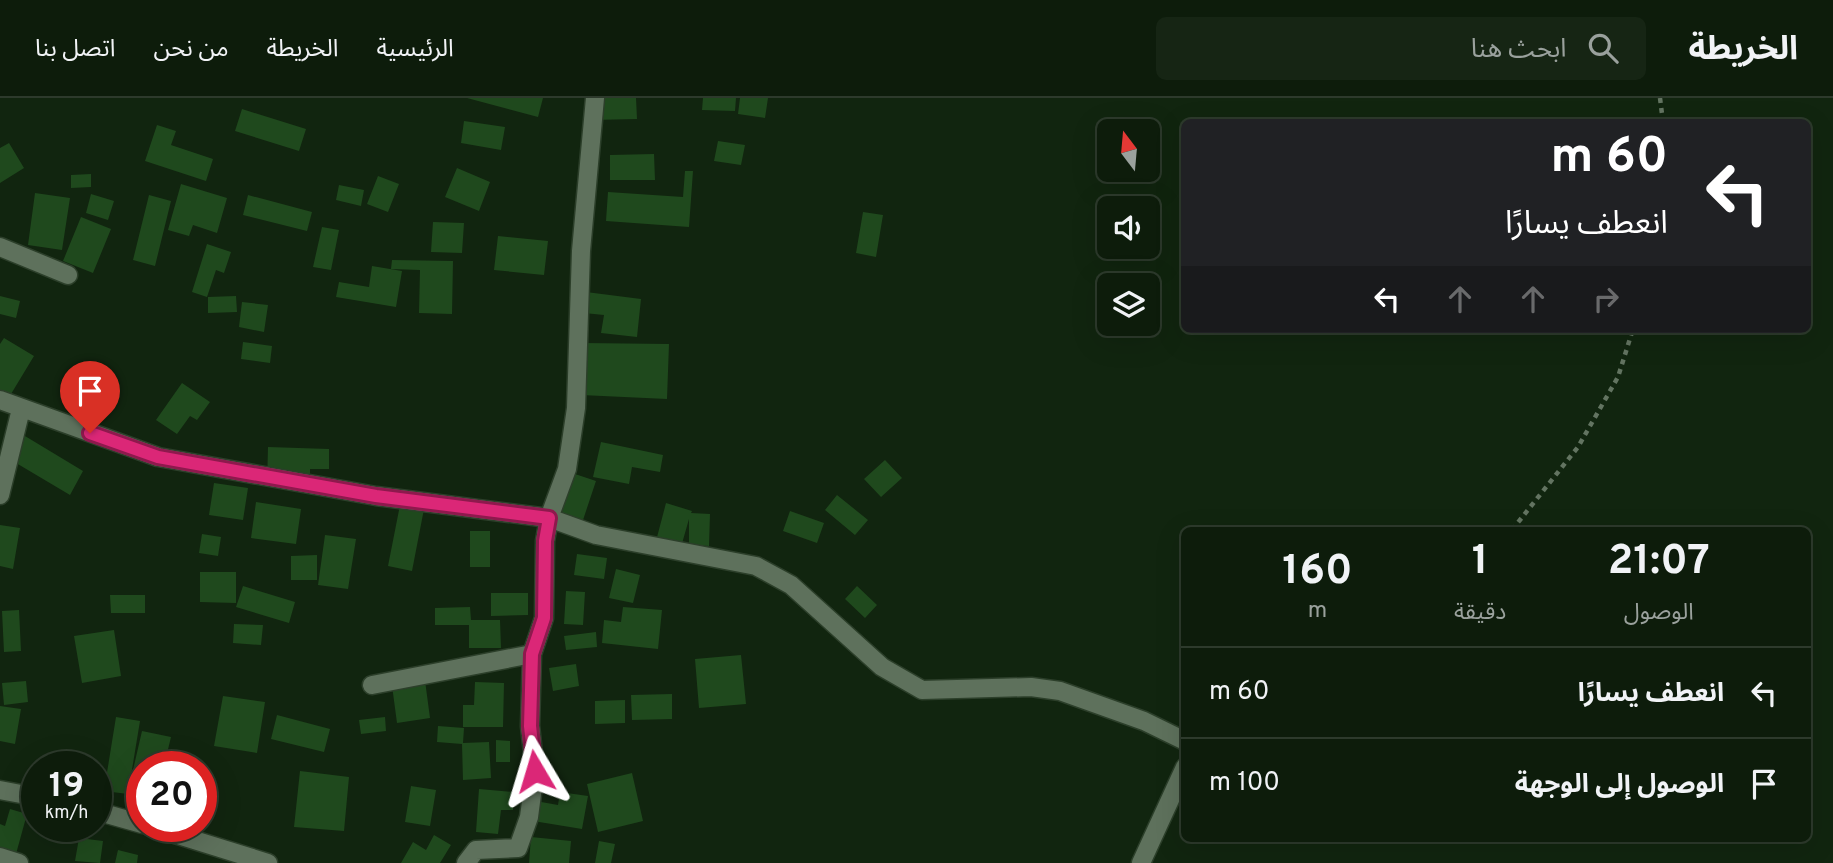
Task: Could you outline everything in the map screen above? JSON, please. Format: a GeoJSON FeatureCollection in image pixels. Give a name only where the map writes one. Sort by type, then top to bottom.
{"type":"FeatureCollection","features":[{"type":"Feature","properties":{"kind":"street"},"geometry":{"type":"LineString","coordinates":[[466,863],[476,850],[514,850],[524,838],[535,771],[530,726],[532,654],[544,618],[545,541],[549,518],[567,469],[576,408],[581,251],[595,98]]}},
{"type":"Feature","properties":{"kind":"street"},"geometry":{"type":"LineString","coordinates":[[2,254],[68,275]]}},
{"type":"Feature","properties":{"kind":"street"},"geometry":{"type":"LineString","coordinates":[[0,400],[158,457],[376,496],[549,518],[596,535],[756,566],[791,585],[882,667],[922,690],[1031,687],[1060,691],[1144,721],[1181,739]]}},
{"type":"Feature","properties":{"kind":"street"},"geometry":{"type":"LineString","coordinates":[[0,495],[22,409]]}},
{"type":"Feature","properties":{"kind":"street"},"geometry":{"type":"LineString","coordinates":[[372,685],[532,654]]}},
{"type":"Feature","properties":{"kind":"street"},"geometry":{"type":"LineString","coordinates":[[1141,863],[1181,775]]}},
{"type":"Feature","properties":{"kind":"street"},"geometry":{"type":"LineString","coordinates":[[0,790],[21,794]]}},
{"type":"Feature","properties":{"kind":"street"},"geometry":{"type":"LineString","coordinates":[[188,842],[225,857],[268,863]]}},
{"type":"Feature","properties":{"kind":"street"},"geometry":{"type":"LineString","coordinates":[[0,857],[19,863]]}},
{"type":"Feature","properties":{"kind":"path"},"geometry":{"type":"LineString","coordinates":[[1660,98],[1663,119]]}},
{"type":"Feature","properties":{"kind":"path"},"geometry":{"type":"LineString","coordinates":[[1514,527],[1578,447],[1618,377],[1632,333]]}},
{"type":"Feature","properties":{"kind":"building"},"geometry":{"type":"Polygon","coordinates":[[[467,98],[543,98],[538,117],[467,98]]]}},
{"type":"Feature","properties":{"kind":"building"},"geometry":{"type":"Polygon","coordinates":[[[591,98],[636,98],[637,119],[592,120],[591,98]]]}},
{"type":"Feature","properties":{"kind":"building"},"geometry":{"type":"Polygon","coordinates":[[[703,98],[736,98],[735,111],[702,110],[703,98]]]}},
{"type":"Feature","properties":{"kind":"building"},"geometry":{"type":"Polygon","coordinates":[[[740,98],[768,98],[765,118],[738,114],[740,98]]]}},
{"type":"Feature","properties":{"kind":"building"},"geometry":{"type":"Polygon","coordinates":[[[242,109],[306,129],[299,151],[235,131],[242,109]]]}},
{"type":"Feature","properties":{"kind":"building"},"geometry":{"type":"Polygon","coordinates":[[[464,121],[505,127],[501,150],[461,143],[464,121]]]}},
{"type":"Feature","properties":{"kind":"building"},"geometry":{"type":"Polygon","coordinates":[[[157,125],[176,131],[171,145],[213,159],[206,181],[145,161],[157,125]]]}},
{"type":"Feature","properties":{"kind":"building"},"geometry":{"type":"Polygon","coordinates":[[[718,141],[745,145],[741,165],[714,161],[718,141]]]}},
{"type":"Feature","properties":{"kind":"building"},"geometry":{"type":"Polygon","coordinates":[[[9,143],[24,168],[0,183],[0,148],[9,143]]]}},
{"type":"Feature","properties":{"kind":"building"},"geometry":{"type":"Polygon","coordinates":[[[654,154],[655,180],[610,180],[610,155],[654,154]]]}},
{"type":"Feature","properties":{"kind":"building"},"geometry":{"type":"Polygon","coordinates":[[[457,168],[490,182],[479,211],[445,197],[457,168]]]}},
{"type":"Feature","properties":{"kind":"building"},"geometry":{"type":"Polygon","coordinates":[[[685,171],[693,171],[689,227],[606,221],[608,192],[683,197],[685,171]]]}},
{"type":"Feature","properties":{"kind":"building"},"geometry":{"type":"Polygon","coordinates":[[[91,174],[91,187],[71,188],[71,175],[91,174]]]}},
{"type":"Feature","properties":{"kind":"building"},"geometry":{"type":"Polygon","coordinates":[[[378,176],[399,184],[388,212],[367,204],[378,176]]]}},
{"type":"Feature","properties":{"kind":"building"},"geometry":{"type":"Polygon","coordinates":[[[181,184],[227,198],[217,233],[193,225],[189,236],[168,230],[181,184]]]}},
{"type":"Feature","properties":{"kind":"building"},"geometry":{"type":"Polygon","coordinates":[[[339,185],[364,190],[361,206],[336,200],[339,185]]]}},
{"type":"Feature","properties":{"kind":"building"},"geometry":{"type":"Polygon","coordinates":[[[35,193],[70,198],[62,250],[28,245],[35,193]]]}},
{"type":"Feature","properties":{"kind":"building"},"geometry":{"type":"Polygon","coordinates":[[[91,194],[114,201],[108,220],[86,213],[91,194]]]}},
{"type":"Feature","properties":{"kind":"building"},"geometry":{"type":"Polygon","coordinates":[[[149,195],[171,201],[155,266],[133,260],[149,195]]]}},
{"type":"Feature","properties":{"kind":"building"},"geometry":{"type":"Polygon","coordinates":[[[248,195],[312,212],[307,231],[243,215],[248,195]]]}},
{"type":"Feature","properties":{"kind":"building"},"geometry":{"type":"Polygon","coordinates":[[[863,212],[883,215],[876,257],[856,253],[863,212]]]}},
{"type":"Feature","properties":{"kind":"building"},"geometry":{"type":"Polygon","coordinates":[[[81,217],[111,229],[93,273],[63,261],[81,217]]]}},
{"type":"Feature","properties":{"kind":"building"},"geometry":{"type":"Polygon","coordinates":[[[433,222],[464,223],[462,253],[431,252],[433,222]]]}},
{"type":"Feature","properties":{"kind":"building"},"geometry":{"type":"Polygon","coordinates":[[[322,227],[339,230],[331,270],[313,267],[322,227]]]}},
{"type":"Feature","properties":{"kind":"building"},"geometry":{"type":"Polygon","coordinates":[[[498,236],[548,241],[544,275],[494,270],[498,236]]]}},
{"type":"Feature","properties":{"kind":"building"},"geometry":{"type":"Polygon","coordinates":[[[207,244],[231,252],[224,273],[216,270],[207,297],[192,292],[207,244]]]}},
{"type":"Feature","properties":{"kind":"building"},"geometry":{"type":"Polygon","coordinates":[[[392,260],[453,261],[452,314],[419,313],[420,270],[391,269],[392,260]]]}},
{"type":"Feature","properties":{"kind":"building"},"geometry":{"type":"Polygon","coordinates":[[[372,266],[402,271],[396,307],[336,297],[339,282],[369,287],[372,266]]]}},
{"type":"Feature","properties":{"kind":"building"},"geometry":{"type":"Polygon","coordinates":[[[586,292],[641,299],[637,337],[601,333],[604,315],[584,313],[586,292]]]}},
{"type":"Feature","properties":{"kind":"building"},"geometry":{"type":"Polygon","coordinates":[[[0,296],[20,301],[16,318],[0,314],[0,296]]]}},
{"type":"Feature","properties":{"kind":"building"},"geometry":{"type":"Polygon","coordinates":[[[236,296],[237,312],[208,313],[208,297],[236,296]]]}},
{"type":"Feature","properties":{"kind":"building"},"geometry":{"type":"Polygon","coordinates":[[[242,302],[268,305],[264,332],[239,327],[242,302]]]}},
{"type":"Feature","properties":{"kind":"building"},"geometry":{"type":"Polygon","coordinates":[[[4,338],[34,356],[8,399],[0,395],[0,344],[4,338]]]}},
{"type":"Feature","properties":{"kind":"building"},"geometry":{"type":"Polygon","coordinates":[[[243,342],[272,346],[270,363],[241,359],[243,342]]]}},
{"type":"Feature","properties":{"kind":"building"},"geometry":{"type":"Polygon","coordinates":[[[582,343],[669,344],[667,399],[581,395],[582,343]]]}},
{"type":"Feature","properties":{"kind":"building"},"geometry":{"type":"Polygon","coordinates":[[[182,383],[210,402],[197,420],[190,416],[177,434],[156,420],[182,383]]]}},
{"type":"Feature","properties":{"kind":"building"},"geometry":{"type":"Polygon","coordinates":[[[20,433],[83,471],[70,495],[6,457],[20,433]]]}},
{"type":"Feature","properties":{"kind":"building"},"geometry":{"type":"Polygon","coordinates":[[[601,442],[663,455],[660,472],[632,467],[629,484],[593,477],[601,442]]]}},
{"type":"Feature","properties":{"kind":"building"},"geometry":{"type":"Polygon","coordinates":[[[268,447],[329,449],[329,469],[310,469],[310,485],[267,484],[268,447]]]}},
{"type":"Feature","properties":{"kind":"building"},"geometry":{"type":"Polygon","coordinates":[[[885,460],[902,478],[881,497],[864,479],[885,460]]]}},
{"type":"Feature","properties":{"kind":"building"},"geometry":{"type":"Polygon","coordinates":[[[569,472],[596,481],[581,526],[554,518],[569,472]]]}},
{"type":"Feature","properties":{"kind":"building"},"geometry":{"type":"Polygon","coordinates":[[[214,483],[248,488],[243,520],[209,515],[214,483]]]}},
{"type":"Feature","properties":{"kind":"building"},"geometry":{"type":"Polygon","coordinates":[[[837,495],[868,520],[855,535],[825,510],[837,495]]]}},
{"type":"Feature","properties":{"kind":"building"},"geometry":{"type":"Polygon","coordinates":[[[256,502],[301,509],[296,544],[251,538],[256,502]]]}},
{"type":"Feature","properties":{"kind":"building"},"geometry":{"type":"Polygon","coordinates":[[[666,503],[692,511],[691,513],[710,514],[709,546],[689,545],[689,519],[681,547],[656,541],[666,503]]]}},
{"type":"Feature","properties":{"kind":"building"},"geometry":{"type":"Polygon","coordinates":[[[400,505],[424,509],[412,571],[388,566],[400,505]]]}},
{"type":"Feature","properties":{"kind":"building"},"geometry":{"type":"Polygon","coordinates":[[[790,511],[824,523],[817,543],[783,531],[790,511]]]}},
{"type":"Feature","properties":{"kind":"building"},"geometry":{"type":"Polygon","coordinates":[[[0,525],[20,528],[13,569],[0,566],[0,525]]]}},
{"type":"Feature","properties":{"kind":"building"},"geometry":{"type":"Polygon","coordinates":[[[470,531],[490,531],[490,567],[470,567],[470,531]]]}},
{"type":"Feature","properties":{"kind":"building"},"geometry":{"type":"Polygon","coordinates":[[[202,534],[221,537],[218,556],[199,553],[202,534]]]}},
{"type":"Feature","properties":{"kind":"building"},"geometry":{"type":"Polygon","coordinates":[[[325,535],[356,539],[348,589],[318,585],[325,535]]]}},
{"type":"Feature","properties":{"kind":"building"},"geometry":{"type":"Polygon","coordinates":[[[577,554],[607,558],[604,579],[574,575],[577,554]]]}},
{"type":"Feature","properties":{"kind":"building"},"geometry":{"type":"Polygon","coordinates":[[[317,555],[317,580],[291,580],[291,556],[317,555]]]}},
{"type":"Feature","properties":{"kind":"building"},"geometry":{"type":"Polygon","coordinates":[[[616,569],[640,575],[633,603],[609,598],[616,569]]]}},
{"type":"Feature","properties":{"kind":"building"},"geometry":{"type":"Polygon","coordinates":[[[200,572],[236,572],[236,603],[200,602],[200,572]]]}},
{"type":"Feature","properties":{"kind":"building"},"geometry":{"type":"Polygon","coordinates":[[[243,586],[295,602],[289,623],[236,607],[243,586]]]}},
{"type":"Feature","properties":{"kind":"building"},"geometry":{"type":"Polygon","coordinates":[[[857,586],[877,605],[865,618],[845,599],[857,586]]]}},
{"type":"Feature","properties":{"kind":"building"},"geometry":{"type":"Polygon","coordinates":[[[566,591],[585,592],[583,625],[564,624],[566,591]]]}},
{"type":"Feature","properties":{"kind":"building"},"geometry":{"type":"Polygon","coordinates":[[[491,593],[528,593],[528,615],[491,616],[491,593]]]}},
{"type":"Feature","properties":{"kind":"building"},"geometry":{"type":"Polygon","coordinates":[[[110,595],[145,595],[145,613],[111,613],[110,595]]]}},
{"type":"Feature","properties":{"kind":"building"},"geometry":{"type":"Polygon","coordinates":[[[470,607],[471,620],[500,620],[501,648],[469,648],[469,625],[435,625],[435,608],[470,607]]]}},
{"type":"Feature","properties":{"kind":"building"},"geometry":{"type":"Polygon","coordinates":[[[623,607],[662,610],[658,649],[602,643],[604,620],[621,622],[623,607]]]}},
{"type":"Feature","properties":{"kind":"building"},"geometry":{"type":"Polygon","coordinates":[[[19,610],[21,651],[4,652],[2,611],[19,610]]]}},
{"type":"Feature","properties":{"kind":"building"},"geometry":{"type":"Polygon","coordinates":[[[234,624],[263,625],[261,645],[233,643],[234,624]]]}},
{"type":"Feature","properties":{"kind":"building"},"geometry":{"type":"Polygon","coordinates":[[[114,630],[121,676],[82,683],[74,636],[114,630]]]}},
{"type":"Feature","properties":{"kind":"building"},"geometry":{"type":"Polygon","coordinates":[[[596,632],[597,647],[566,650],[564,636],[596,632]]]}},
{"type":"Feature","properties":{"kind":"building"},"geometry":{"type":"Polygon","coordinates":[[[741,655],[746,704],[699,708],[695,659],[741,655]]]}},
{"type":"Feature","properties":{"kind":"building"},"geometry":{"type":"Polygon","coordinates":[[[576,664],[579,686],[553,691],[549,668],[576,664]]]}},
{"type":"Feature","properties":{"kind":"building"},"geometry":{"type":"Polygon","coordinates":[[[424,673],[430,718],[397,723],[391,678],[424,673]]]}},
{"type":"Feature","properties":{"kind":"building"},"geometry":{"type":"Polygon","coordinates":[[[26,681],[28,702],[4,705],[2,683],[26,681]]]}},
{"type":"Feature","properties":{"kind":"building"},"geometry":{"type":"Polygon","coordinates":[[[475,682],[504,683],[503,727],[463,727],[463,705],[474,705],[475,682]]]}},
{"type":"Feature","properties":{"kind":"building"},"geometry":{"type":"Polygon","coordinates":[[[672,694],[672,719],[632,720],[631,695],[672,694]]]}},
{"type":"Feature","properties":{"kind":"building"},"geometry":{"type":"Polygon","coordinates":[[[223,696],[265,702],[257,753],[214,746],[223,696]]]}},
{"type":"Feature","properties":{"kind":"building"},"geometry":{"type":"Polygon","coordinates":[[[625,700],[625,723],[595,724],[595,701],[625,700]]]}},
{"type":"Feature","properties":{"kind":"building"},"geometry":{"type":"Polygon","coordinates":[[[0,706],[21,709],[15,744],[0,741],[0,706]]]}},
{"type":"Feature","properties":{"kind":"building"},"geometry":{"type":"Polygon","coordinates":[[[277,715],[330,729],[324,752],[271,739],[277,715]]]}},
{"type":"Feature","properties":{"kind":"building"},"geometry":{"type":"Polygon","coordinates":[[[116,717],[140,721],[135,751],[126,751],[126,794],[112,792],[110,751],[116,717]]]}},
{"type":"Feature","properties":{"kind":"building"},"geometry":{"type":"Polygon","coordinates":[[[385,717],[386,731],[361,734],[359,720],[385,717]]]}},
{"type":"Feature","properties":{"kind":"building"},"geometry":{"type":"Polygon","coordinates":[[[438,726],[464,728],[463,743],[489,742],[491,778],[463,780],[462,744],[437,742],[438,726]]]}},
{"type":"Feature","properties":{"kind":"building"},"geometry":{"type":"Polygon","coordinates":[[[142,731],[171,737],[168,751],[137,751],[142,731]]]}},
{"type":"Feature","properties":{"kind":"building"},"geometry":{"type":"Polygon","coordinates":[[[496,740],[510,741],[510,762],[496,762],[496,740]]]}},
{"type":"Feature","properties":{"kind":"building"},"geometry":{"type":"Polygon","coordinates":[[[300,771],[349,777],[344,831],[294,827],[300,771]]]}},
{"type":"Feature","properties":{"kind":"building"},"geometry":{"type":"Polygon","coordinates":[[[632,773],[643,821],[598,832],[587,784],[632,773]]]}},
{"type":"Feature","properties":{"kind":"building"},"geometry":{"type":"Polygon","coordinates":[[[411,786],[436,790],[430,826],[405,822],[411,786]]]}},
{"type":"Feature","properties":{"kind":"building"},"geometry":{"type":"Polygon","coordinates":[[[479,789],[514,792],[513,810],[501,810],[498,834],[476,832],[479,789]]]}},
{"type":"Feature","properties":{"kind":"building"},"geometry":{"type":"Polygon","coordinates":[[[560,792],[588,796],[582,829],[527,820],[530,800],[558,805],[560,792]]]}},
{"type":"Feature","properties":{"kind":"building"},"geometry":{"type":"Polygon","coordinates":[[[10,809],[21,812],[21,836],[16,854],[0,850],[0,824],[5,826],[10,809]]]}},
{"type":"Feature","properties":{"kind":"building"},"geometry":{"type":"Polygon","coordinates":[[[434,835],[451,845],[440,863],[401,863],[413,842],[426,850],[434,835]]]}},
{"type":"Feature","properties":{"kind":"building"},"geometry":{"type":"Polygon","coordinates":[[[531,837],[571,841],[569,863],[529,863],[531,837]]]}},
{"type":"Feature","properties":{"kind":"building"},"geometry":{"type":"Polygon","coordinates":[[[599,841],[615,844],[611,863],[595,863],[599,841]]]}},
{"type":"Feature","properties":{"kind":"building"},"geometry":{"type":"Polygon","coordinates":[[[78,842],[103,842],[100,863],[75,861],[78,842]]]}},
{"type":"Feature","properties":{"kind":"building"},"geometry":{"type":"Polygon","coordinates":[[[118,850],[138,855],[137,863],[115,863],[118,850]]]}},
{"type":"Feature","properties":{"kind":"route"},"geometry":{"type":"LineString","coordinates":[[90,433],[158,457],[376,496],[549,518],[545,541],[544,618],[532,654],[530,726],[535,771]]}}]}
